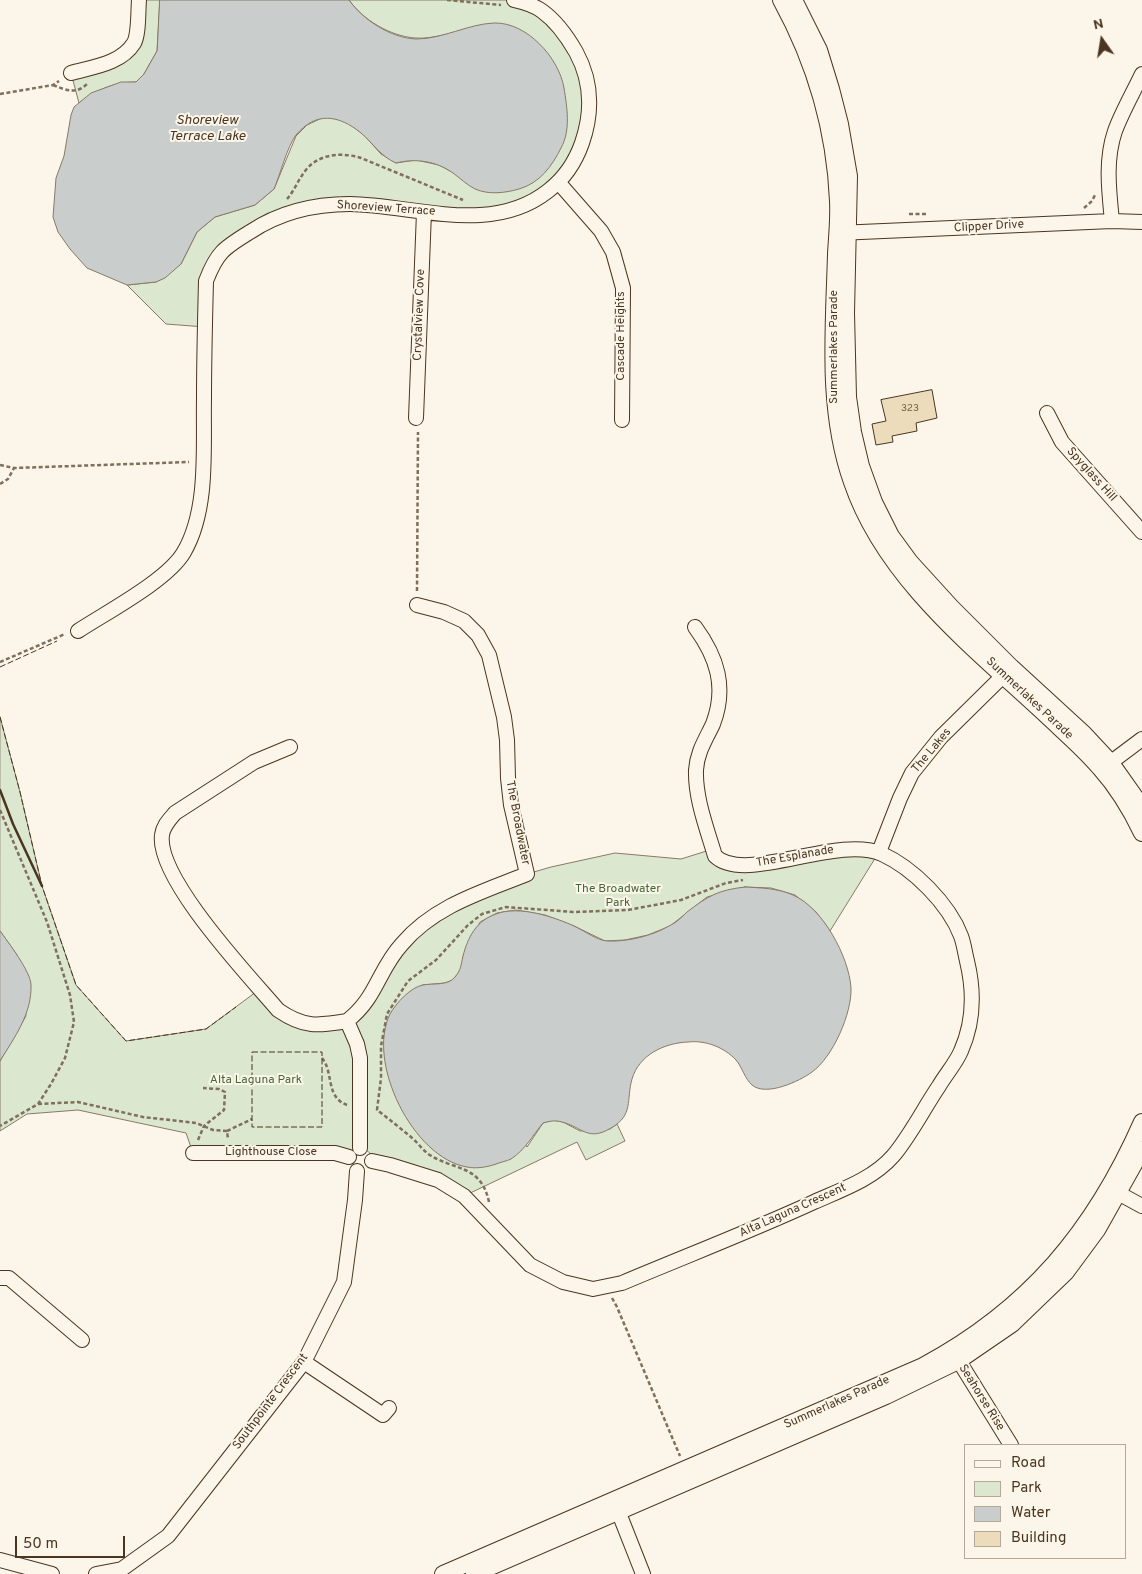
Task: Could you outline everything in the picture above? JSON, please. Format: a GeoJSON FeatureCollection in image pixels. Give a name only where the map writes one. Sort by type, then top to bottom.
{"type":"FeatureCollection","features":[{"type":"Feature","properties":{"kind":"street"},"geometry":{"type":"LineString","coordinates":[[71,73],[105,64],[121,56],[134,42],[139,0]]}},
{"type":"Feature","properties":{"kind":"street","name":"Shoreview Terrace"},"geometry":{"type":"LineString","coordinates":[[78,631],[148,586],[171,567],[184,552],[192,536],[200,509],[203,462],[206,281],[213,263],[222,250],[261,224],[308,207],[351,204],[460,215],[503,213],[521,207],[540,197],[558,183],[568,172],[580,151],[587,128],[590,94],[586,76],[576,51],[545,5],[514,0]]}},
{"type":"Feature","properties":{"kind":"street","name":"Summerlakes Parade"},"geometry":{"type":"LineString","coordinates":[[781,0],[807,53],[820,90],[835,160],[838,203],[843,233],[848,397],[853,432],[861,466],[874,502],[891,536],[910,562],[1008,671],[1084,734],[1106,766],[1142,807]]}},
{"type":"Feature","properties":{"kind":"street","name":"Summerlakes Parade"},"geometry":{"type":"LineString","coordinates":[[794,0],[819,50],[832,89],[840,124],[849,176],[843,233]]}},
{"type":"Feature","properties":{"kind":"street"},"geometry":{"type":"LineString","coordinates":[[1112,221],[1108,184],[1110,152],[1115,132],[1142,74]]}},
{"type":"Feature","properties":{"kind":"street","name":"Cascade Heights"},"geometry":{"type":"LineString","coordinates":[[558,183],[601,231],[613,252],[623,288],[622,420]]}},
{"type":"Feature","properties":{"kind":"street","name":"Crystalview Cove"},"geometry":{"type":"LineString","coordinates":[[416,418],[424,212]]}},
{"type":"Feature","properties":{"kind":"street","name":"Clipper Drive"},"geometry":{"type":"LineString","coordinates":[[843,233],[1112,221],[1142,222]]}},
{"type":"Feature","properties":{"kind":"street","name":"Spyglass Hill"},"geometry":{"type":"LineString","coordinates":[[1047,413],[1062,442],[1142,532]]}},
{"type":"Feature","properties":{"kind":"street","name":"The Broadwater"},"geometry":{"type":"LineString","coordinates":[[347,1021],[359,1012],[370,998],[388,962],[401,944],[424,922],[448,906],[527,874],[511,805],[504,717],[489,655],[478,635],[464,621],[444,612],[417,605]]}},
{"type":"Feature","properties":{"kind":"street","name":"The Esplanade"},"geometry":{"type":"LineString","coordinates":[[695,627],[708,644],[715,662],[720,684],[719,703],[712,724],[700,748],[696,768],[697,788],[715,856],[720,861],[730,864],[754,865],[837,850],[859,849],[879,852]]}},
{"type":"Feature","properties":{"kind":"street","name":"The Lakes"},"geometry":{"type":"LineString","coordinates":[[879,852],[912,773],[941,738],[1008,671]]}},
{"type":"Feature","properties":{"kind":"street"},"geometry":{"type":"LineString","coordinates":[[1106,766],[1142,739]]}},
{"type":"Feature","properties":{"kind":"street"},"geometry":{"type":"LineString","coordinates":[[290,747],[254,762],[175,813],[166,823],[162,835],[163,851],[182,892],[196,912],[278,1010],[292,1020],[309,1025],[347,1021],[357,1044],[360,1058],[359,1107],[355,1152],[350,1163],[352,1168],[358,1171],[370,1168],[372,1161],[369,1151],[355,1152]]}},
{"type":"Feature","properties":{"kind":"street","name":"Summerlakes Parade"},"geometry":{"type":"LineString","coordinates":[[1106,766],[1142,833]]}},
{"type":"Feature","properties":{"kind":"street","name":"Alta Laguna Crescent"},"geometry":{"type":"LineString","coordinates":[[372,1161],[438,1180],[464,1196],[530,1265],[563,1282],[593,1289],[622,1283],[790,1213],[864,1179],[892,1156],[961,1051],[971,1018],[972,981],[961,936],[943,905],[897,861],[879,852]]}},
{"type":"Feature","properties":{"kind":"street","name":"Summerlakes Parade"},"geometry":{"type":"LineString","coordinates":[[443,1574],[616,1506],[699,1476],[886,1396],[1012,1324],[1066,1272],[1098,1230],[1142,1122]]}},
{"type":"Feature","properties":{"kind":"street","name":"Summerlakes Parade"},"geometry":{"type":"LineString","coordinates":[[1114,1190],[1142,1150]]}},
{"type":"Feature","properties":{"kind":"street","name":"Lighthouse Close"},"geometry":{"type":"LineString","coordinates":[[193,1153],[355,1152]]}},
{"type":"Feature","properties":{"kind":"street","name":"Southpointe Crescent"},"geometry":{"type":"LineString","coordinates":[[96,1574],[122,1569],[168,1536],[304,1362],[344,1282],[358,1171]]}},
{"type":"Feature","properties":{"kind":"street"},"geometry":{"type":"LineString","coordinates":[[1114,1190],[1142,1206]]}},
{"type":"Feature","properties":{"kind":"street"},"geometry":{"type":"LineString","coordinates":[[0,1278],[9,1278],[82,1340]]}},
{"type":"Feature","properties":{"kind":"street","name":"Summerlakes Parade"},"geometry":{"type":"LineString","coordinates":[[474,1574],[616,1506],[686,1469],[923,1366],[955,1356]]}},
{"type":"Feature","properties":{"kind":"street","name":"Seahorse Rise"},"geometry":{"type":"LineString","coordinates":[[955,1356],[1010,1444]]}},
{"type":"Feature","properties":{"kind":"street"},"geometry":{"type":"LineString","coordinates":[[304,1362],[383,1415],[389,1408]]}},
{"type":"Feature","properties":{"kind":"street"},"geometry":{"type":"LineString","coordinates":[[616,1506],[643,1574]]}},
{"type":"Feature","properties":{"kind":"street"},"geometry":{"type":"LineString","coordinates":[[0,1560],[52,1574]]}},
{"type":"Feature","properties":{"kind":"path"},"geometry":{"type":"LineString","coordinates":[[0,94],[53,85],[71,73]]}},
{"type":"Feature","properties":{"kind":"path"},"geometry":{"type":"LineString","coordinates":[[1082,210],[1092,201],[1098,185],[1108,184]]}},
{"type":"Feature","properties":{"kind":"path"},"geometry":{"type":"LineString","coordinates":[[902,216],[920,213],[928,214]]}},
{"type":"Feature","properties":{"kind":"path"},"geometry":{"type":"LineString","coordinates":[[416,418],[419,438],[417,605]]}},
{"type":"Feature","properties":{"kind":"path"},"geometry":{"type":"LineString","coordinates":[[0,465],[14,468],[203,462]]}},
{"type":"Feature","properties":{"kind":"path"},"geometry":{"type":"LineString","coordinates":[[0,484],[8,479],[14,468]]}},
{"type":"Feature","properties":{"kind":"path"},"geometry":{"type":"LineString","coordinates":[[0,662],[59,636],[78,631]]}},
{"type":"Feature","properties":{"kind":"path"},"geometry":{"type":"LineString","coordinates":[[0,810],[47,922],[70,995],[74,1022],[65,1058],[38,1104],[0,1126]]}},
{"type":"Feature","properties":{"kind":"path"},"geometry":{"type":"LineString","coordinates":[[486,1219],[490,1204],[487,1191],[478,1178],[428,1154],[412,1138],[377,1110],[381,1078],[381,1046],[387,1014],[408,981],[436,960],[468,925],[482,914],[506,907],[573,912],[628,910],[681,900],[726,883],[747,879]]}},
{"type":"Feature","properties":{"kind":"path"},"geometry":{"type":"LineString","coordinates":[[322,1058],[325,1062],[330,1088],[336,1096],[343,1104],[359,1107]]}},
{"type":"Feature","properties":{"kind":"path"},"geometry":{"type":"LineString","coordinates":[[193,1153],[204,1126],[224,1110],[224,1092],[203,1088]]}},
{"type":"Feature","properties":{"kind":"path"},"geometry":{"type":"LineString","coordinates":[[38,1104],[78,1102],[143,1117],[196,1122],[212,1130],[227,1131],[252,1119]]}},
{"type":"Feature","properties":{"kind":"path"},"geometry":{"type":"LineString","coordinates":[[227,1131],[228,1153]]}},
{"type":"Feature","properties":{"kind":"path"},"geometry":{"type":"LineString","coordinates":[[604,1286],[617,1307],[686,1469]]}},
{"type":"Feature","properties":{"kind":"green space"},"geometry":{"type":"Polygon","coordinates":[[[139,0],[160,0],[157,51],[144,74],[136,82],[120,83],[106,88],[92,94],[79,103],[71,73],[105,64],[134,42],[139,0]]]}},
{"type":"Feature","properties":{"kind":"green space"},"geometry":{"type":"Polygon","coordinates":[[[349,0],[514,0],[555,23],[590,94],[569,172],[503,213],[351,204],[288,213],[213,263],[205,327],[166,324],[127,285],[156,282],[181,264],[197,232],[215,217],[255,205],[274,189],[296,136],[307,125],[324,117],[338,118],[363,134],[381,154],[396,163],[416,160],[439,165],[450,171],[483,25],[430,37],[406,37],[378,26],[362,14],[349,0]]]}},
{"type":"Feature","properties":{"kind":"green space"},"geometry":{"type":"Polygon","coordinates":[[[0,717],[42,886],[76,985],[126,1041],[206,1029],[260,989],[292,1020],[347,1021],[424,922],[527,874],[551,867],[615,853],[681,859],[713,849],[721,861],[879,852],[830,931],[816,912],[795,895],[771,888],[745,887],[707,897],[670,926],[648,935],[625,940],[605,941],[545,915],[516,910],[497,913],[480,922],[463,957],[462,968],[453,980],[445,983],[422,985],[527,1147],[543,1123],[553,1120],[563,1122],[580,1131],[610,1129],[617,1124],[625,1141],[586,1160],[577,1142],[464,1196],[372,1156],[368,1151],[362,1149],[351,1154],[193,1153],[186,1133],[78,1110],[27,1114],[0,1131],[0,1061],[26,1016],[17,955],[0,931],[0,717]]]}},
{"type":"Feature","properties":{"kind":"water","name":"Shoreview Terrace Lake"},"geometry":{"type":"Polygon","coordinates":[[[160,0],[349,0],[378,27],[397,35],[416,39],[436,37],[484,24],[506,24],[529,35],[540,44],[556,65],[564,88],[566,103],[567,126],[564,141],[549,167],[533,183],[514,190],[491,193],[469,186],[453,173],[433,163],[411,161],[396,163],[385,157],[353,127],[336,119],[320,119],[304,127],[296,135],[274,189],[255,205],[215,217],[197,232],[181,264],[165,278],[156,282],[127,285],[87,268],[58,232],[53,217],[56,178],[64,156],[74,107],[91,93],[121,82],[136,82],[144,74],[157,51],[160,0]]]}},
{"type":"Feature","properties":{"kind":"water"},"geometry":{"type":"Polygon","coordinates":[[[745,887],[781,891],[804,901],[824,922],[840,948],[851,988],[848,1010],[845,1022],[834,1045],[820,1065],[812,1072],[800,1080],[774,1089],[758,1088],[752,1085],[736,1060],[720,1048],[701,1042],[670,1045],[654,1052],[640,1063],[632,1079],[626,1112],[623,1118],[611,1128],[603,1132],[591,1134],[559,1121],[543,1123],[525,1147],[511,1159],[482,1167],[467,1167],[447,1160],[429,1146],[413,1127],[399,1105],[384,1057],[384,1034],[390,1014],[409,992],[418,986],[445,983],[455,977],[460,970],[470,936],[483,921],[496,914],[505,912],[537,913],[558,919],[603,940],[631,939],[662,930],[707,898],[720,892],[745,887]]]}},
{"type":"Feature","properties":{"kind":"water"},"geometry":{"type":"Polygon","coordinates":[[[0,931],[30,979],[31,996],[21,1025],[0,1061],[0,931]]]}},
{"type":"Feature","properties":{"kind":"building"},"geometry":{"type":"Polygon","coordinates":[[[932,390],[937,418],[916,423],[917,431],[892,436],[893,442],[876,445],[872,424],[886,421],[881,400],[932,390]]]}},
{"type":"Feature","properties":{"kind":"fence"},"geometry":{"type":"LineString","coordinates":[[0,667],[57,641]]}},
{"type":"Feature","properties":{"kind":"fence"},"geometry":{"type":"LineString","coordinates":[[0,717],[42,886],[76,985],[126,1041],[206,1029],[236,1007]]}},
{"type":"Feature","properties":{"kind":"fence"},"geometry":{"type":"LineString","coordinates":[[252,1052],[322,1052],[322,1127],[252,1127],[252,1052]]}},
{"type":"Feature","properties":{"kind":"wall"},"geometry":{"type":"LineString","coordinates":[[0,790],[13,824],[42,886]]}},
{"type":"Feature","properties":{"kind":"park label","name":"The Broadwater Park"},"geometry":{"type":"Point","coordinates":[618,897]}},
{"type":"Feature","properties":{"kind":"park label","name":"Alta Laguna Park"},"geometry":{"type":"Point","coordinates":[256,1081]}}]}
